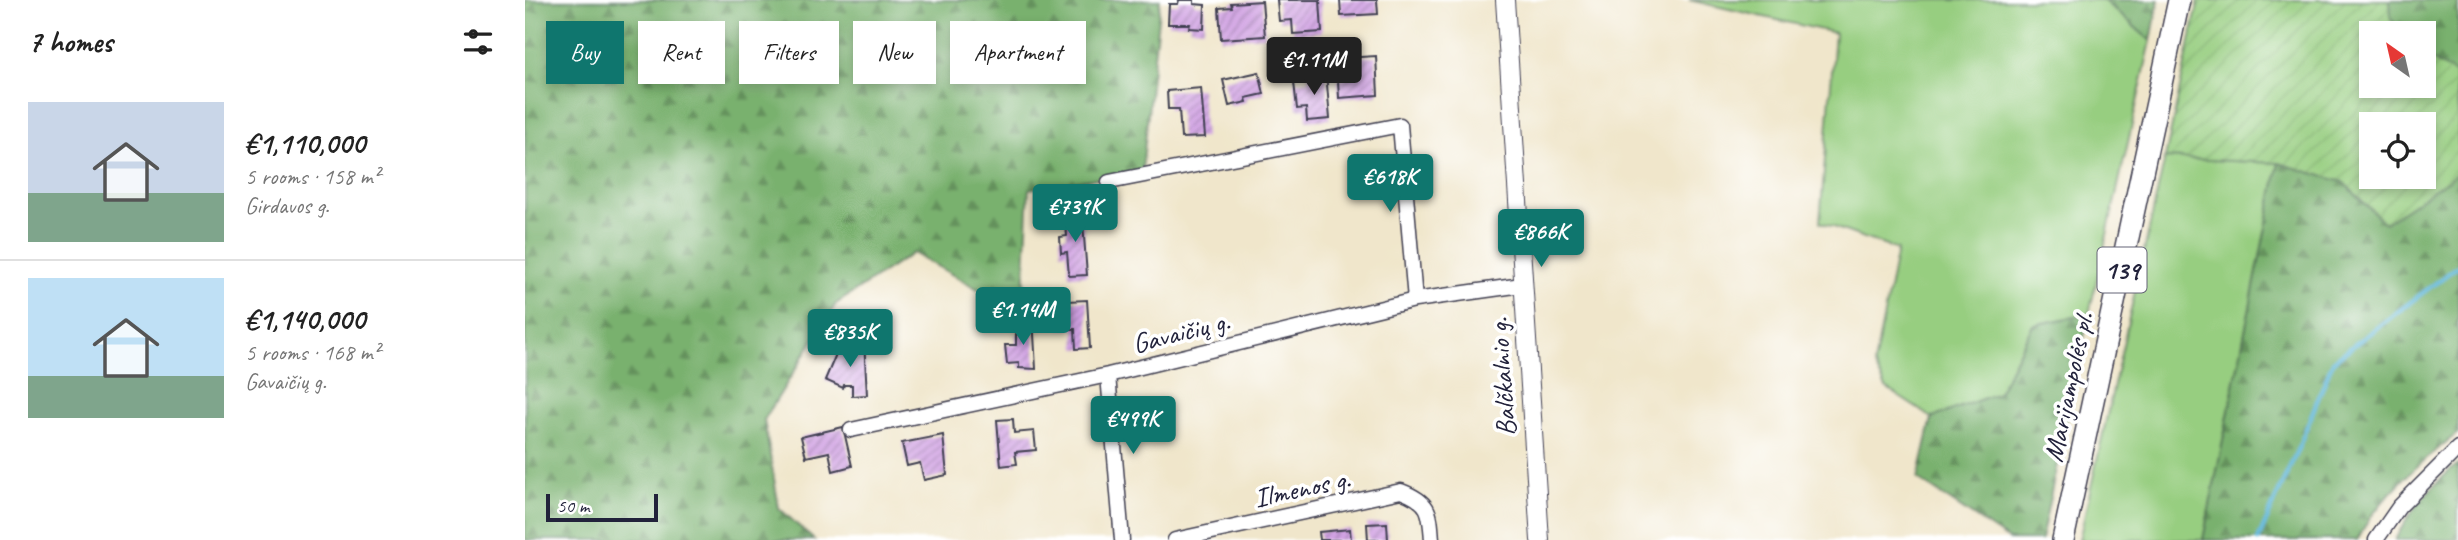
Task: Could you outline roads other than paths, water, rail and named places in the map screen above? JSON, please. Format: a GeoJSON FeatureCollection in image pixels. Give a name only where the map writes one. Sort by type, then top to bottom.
{"type":"FeatureCollection","features":[{"type":"Feature","properties":{"kind":"main road","name":"Marijampolės pl."},"geometry":{"type":"LineString","coordinates":[[2063,540],[2179,0]]}},
{"type":"Feature","properties":{"kind":"street","name":"Balčkalnio g."},"geometry":{"type":"LineString","coordinates":[[1505,0],[1540,540]]}},
{"type":"Feature","properties":{"kind":"street"},"geometry":{"type":"LineString","coordinates":[[1109,183],[1401,125],[1415,300]]}},
{"type":"Feature","properties":{"kind":"street","name":"Gavaičių g."},"geometry":{"type":"LineString","coordinates":[[851,430],[1108,375],[1415,300],[1522,285]]}},
{"type":"Feature","properties":{"kind":"street"},"geometry":{"type":"LineString","coordinates":[[1108,375],[1122,540]]}},
{"type":"Feature","properties":{"kind":"street"},"geometry":{"type":"LineString","coordinates":[[2376,540],[2399,507],[2458,448]]}},
{"type":"Feature","properties":{"kind":"street","name":"Ilmenos g."},"geometry":{"type":"LineString","coordinates":[[1175,540],[1401,491],[1421,499],[1431,514],[1432,540]]}},
{"type":"Feature","properties":{"kind":"waterway"},"geometry":{"type":"LineString","coordinates":[[2258,540],[2333,361],[2458,266]]}}]}
